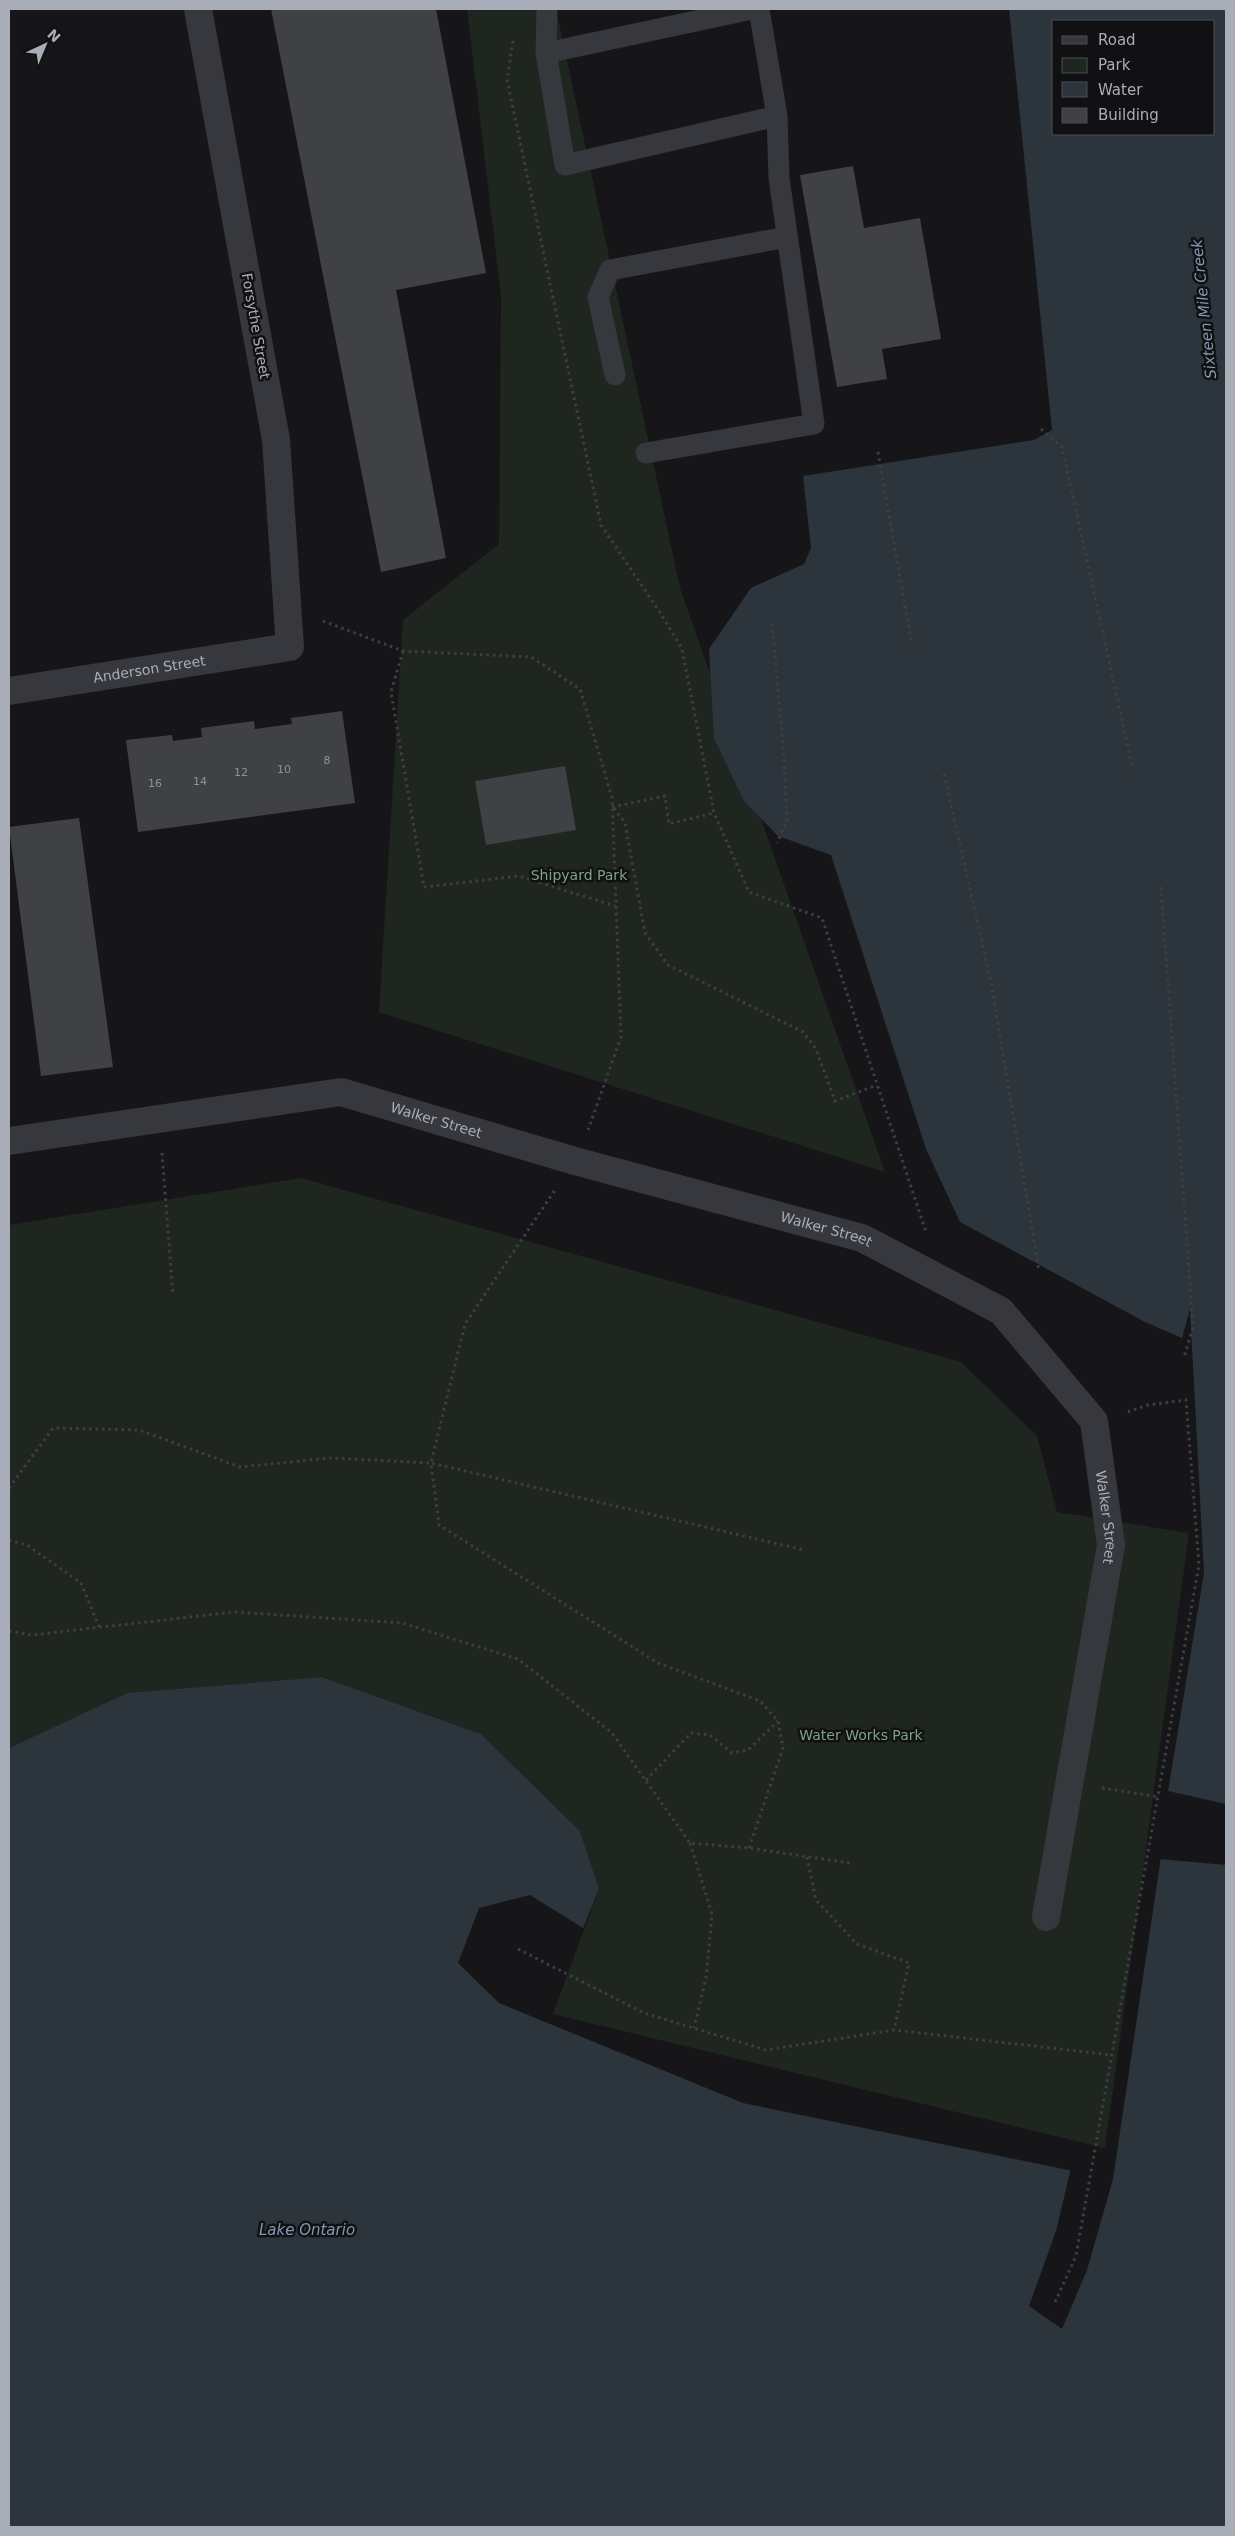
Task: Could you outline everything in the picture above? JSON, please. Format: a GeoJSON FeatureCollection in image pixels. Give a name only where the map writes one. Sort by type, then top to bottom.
{"type":"FeatureCollection","features":[{"type":"Feature","properties":{"kind":"street","name":"Forsythe Street"},"geometry":{"type":"LineString","coordinates":[[198,9],[276,440],[290,647]]}},
{"type":"Feature","properties":{"kind":"street","name":"Anderson Street"},"geometry":{"type":"LineString","coordinates":[[9,691],[290,647]]}},
{"type":"Feature","properties":{"kind":"street","name":"Walker Street"},"geometry":{"type":"LineString","coordinates":[[9,1142],[341,1092],[574,1161],[862,1238],[1000,1311],[1094,1421],[1111,1545],[1046,1917]]}},
{"type":"Feature","properties":{"kind":"lane"},"geometry":{"type":"LineString","coordinates":[[547,9],[546,53],[565,165],[777,116]]}},
{"type":"Feature","properties":{"kind":"lane"},"geometry":{"type":"LineString","coordinates":[[546,53],[752,9]]}},
{"type":"Feature","properties":{"kind":"lane"},"geometry":{"type":"LineString","coordinates":[[646,453],[814,424],[779,178],[777,116],[759,9]]}},
{"type":"Feature","properties":{"kind":"lane"},"geometry":{"type":"LineString","coordinates":[[615,375],[598,296],[610,270],[787,237]]}},
{"type":"Feature","properties":{"kind":"path"},"geometry":{"type":"LineString","coordinates":[[514,36],[507,80],[601,525],[661,614],[682,649],[714,813],[748,892],[822,918],[942,1281]]}},
{"type":"Feature","properties":{"kind":"path"},"geometry":{"type":"LineString","coordinates":[[1041,429],[1062,447],[1133,770]]}},
{"type":"Feature","properties":{"kind":"path"},"geometry":{"type":"LineString","coordinates":[[878,452],[912,645]]}},
{"type":"Feature","properties":{"kind":"path"},"geometry":{"type":"LineString","coordinates":[[287,608],[402,651],[531,657],[580,689],[612,798],[621,1036]]}},
{"type":"Feature","properties":{"kind":"path"},"geometry":{"type":"LineString","coordinates":[[772,624],[783,743],[787,821],[777,843]]}},
{"type":"Feature","properties":{"kind":"path"},"geometry":{"type":"LineString","coordinates":[[402,651],[391,692],[424,887],[519,876],[616,906]]}},
{"type":"Feature","properties":{"kind":"path"},"geometry":{"type":"LineString","coordinates":[[944,774],[991,982],[1039,1271]]}},
{"type":"Feature","properties":{"kind":"path"},"geometry":{"type":"LineString","coordinates":[[612,807],[665,796],[669,824],[714,813]]}},
{"type":"Feature","properties":{"kind":"path"},"geometry":{"type":"LineString","coordinates":[[612,807],[625,823],[645,933],[668,965],[803,1032],[816,1049],[835,1100],[877,1086]]}},
{"type":"Feature","properties":{"kind":"path"},"geometry":{"type":"LineString","coordinates":[[1161,887],[1193,1328],[1184,1357]]}},
{"type":"Feature","properties":{"kind":"path"},"geometry":{"type":"LineString","coordinates":[[159,1119],[173,1295]]}},
{"type":"Feature","properties":{"kind":"path"},"geometry":{"type":"LineString","coordinates":[[465,1324],[431,1462],[439,1525],[658,1663],[760,1701],[778,1721],[783,1748],[749,1848]]}},
{"type":"Feature","properties":{"kind":"path"},"geometry":{"type":"LineString","coordinates":[[1055,2302],[1076,2256],[1199,1565],[1186,1400],[1148,1405],[1124,1413]]}},
{"type":"Feature","properties":{"kind":"path"},"geometry":{"type":"LineString","coordinates":[[9,1488],[53,1428],[139,1430],[240,1467],[330,1458],[431,1462],[804,1550]]}},
{"type":"Feature","properties":{"kind":"path"},"geometry":{"type":"LineString","coordinates":[[9,1540],[27,1545],[81,1583],[99,1627]]}},
{"type":"Feature","properties":{"kind":"path"},"geometry":{"type":"LineString","coordinates":[[9,1630],[32,1635],[234,1612],[402,1623],[518,1659],[612,1733],[690,1843],[712,1914],[706,1978],[694,2028]]}},
{"type":"Feature","properties":{"kind":"path"},"geometry":{"type":"LineString","coordinates":[[646,1780],[691,1733],[710,1735],[732,1753],[740,1752],[748,1750],[778,1721]]}},
{"type":"Feature","properties":{"kind":"path"},"geometry":{"type":"LineString","coordinates":[[1069,1783],[1159,1797]]}},
{"type":"Feature","properties":{"kind":"path"},"geometry":{"type":"LineString","coordinates":[[690,1843],[749,1848],[850,1863]]}},
{"type":"Feature","properties":{"kind":"path"},"geometry":{"type":"LineString","coordinates":[[807,1857],[816,1900],[857,1944],[909,1963],[894,2030]]}},
{"type":"Feature","properties":{"kind":"path"},"geometry":{"type":"LineString","coordinates":[[518,1949],[644,2012],[766,2050],[894,2030],[1112,2055]]}},
{"type":"Feature","properties":{"kind":"green space","name":"Shipyard Park"},"geometry":{"type":"Polygon","coordinates":[[[467,9],[556,9],[680,588],[885,1172],[379,1012],[403,620],[499,544],[501,296],[467,9]]]}},
{"type":"Feature","properties":{"kind":"green space","name":"Water Works Park"},"geometry":{"type":"Polygon","coordinates":[[[301,1178],[961,1362],[1037,1436],[1057,1512],[1189,1533],[1105,2148],[553,2014],[599,1889],[580,1831],[481,1734],[322,1677],[127,1693],[9,1748],[9,1225],[301,1178]]]}},
{"type":"Feature","properties":{"kind":"water","name":"Sixteen Mile Creek"},"geometry":{"type":"Polygon","coordinates":[[[1009,9],[1226,9],[1226,1804],[1168,1791],[1204,1573],[1190,1309],[1182,1338],[1145,1322],[960,1222],[926,1149],[831,855],[778,836],[744,801],[714,738],[709,649],[751,588],[804,564],[811,548],[803,476],[1034,440],[1052,430],[1009,9]]]}},
{"type":"Feature","properties":{"kind":"water","name":"Lake Ontario"},"geometry":{"type":"Polygon","coordinates":[[[322,1677],[481,1734],[580,1831],[599,1889],[583,1928],[530,1895],[479,1908],[458,1963],[499,2003],[743,2103],[1112,2179],[1159,1859],[1226,1865],[1226,2527],[9,2527],[9,1748],[127,1693],[322,1677]]]}},
{"type":"Feature","properties":{"kind":"pier"},"geometry":{"type":"Polygon","coordinates":[[[1158,1857],[1161,1857],[1113,2179],[1087,2270],[1062,2329],[1029,2306],[1056,2231],[1071,2168],[1110,2176],[1158,1857]]]}},
{"type":"Feature","properties":{"kind":"building"},"geometry":{"type":"Polygon","coordinates":[[[271,9],[436,9],[486,273],[396,290],[446,558],[381,572],[271,9]]]}},
{"type":"Feature","properties":{"kind":"building"},"geometry":{"type":"Polygon","coordinates":[[[853,166],[864,228],[920,218],[941,339],[882,349],[887,379],[837,387],[800,175],[853,166]]]}},
{"type":"Feature","properties":{"kind":"building"},"geometry":{"type":"Polygon","coordinates":[[[342,711],[355,803],[138,832],[126,740],[172,735],[173,741],[202,737],[201,728],[254,721],[255,729],[292,724],[291,718],[342,711]]]}},
{"type":"Feature","properties":{"kind":"building"},"geometry":{"type":"Polygon","coordinates":[[[565,766],[576,830],[486,845],[475,781],[565,766]]]}},
{"type":"Feature","properties":{"kind":"building"},"geometry":{"type":"Polygon","coordinates":[[[79,818],[113,1067],[41,1076],[9,827],[79,818]]]}}]}
